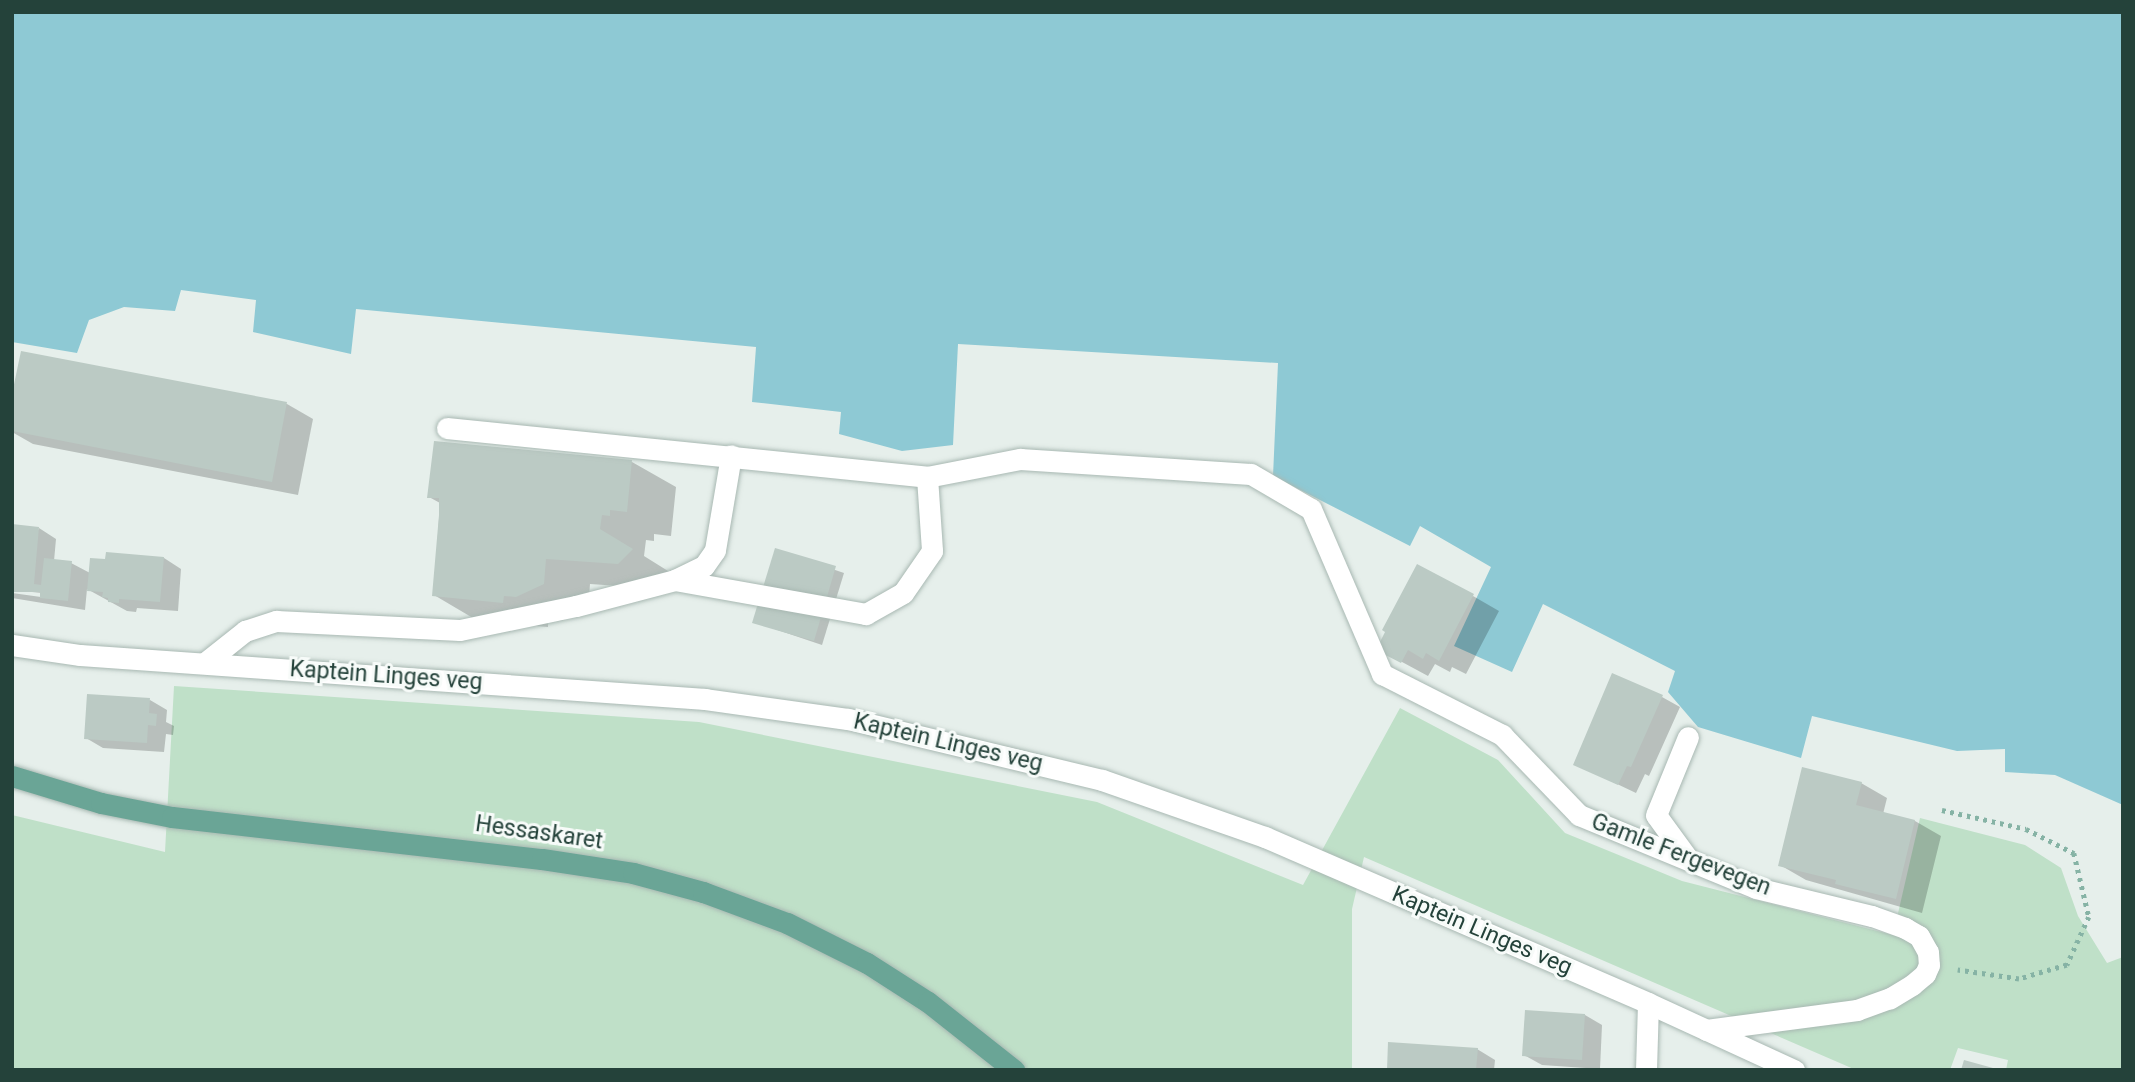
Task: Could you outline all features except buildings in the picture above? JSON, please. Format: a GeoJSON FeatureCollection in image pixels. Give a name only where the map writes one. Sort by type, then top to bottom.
{"type":"FeatureCollection","features":[{"type":"Feature","properties":{"kind":"main road","name":"Hessaskaret"},"geometry":{"type":"LineString","coordinates":[[12,776],[101,803],[172,817],[542,859],[633,873],[703,892],[787,923],[867,963],[928,1002],[1014,1070]]}},
{"type":"Feature","properties":{"kind":"street"},"geometry":{"type":"LineString","coordinates":[[447,428],[926,477],[932,551],[904,593],[866,614],[675,580]]}},
{"type":"Feature","properties":{"kind":"street","name":"Kaptein Linges veg"},"geometry":{"type":"LineString","coordinates":[[205,662],[245,631],[276,621],[460,631],[587,604],[675,580],[704,566],[715,550],[731,455]]}},
{"type":"Feature","properties":{"kind":"street","name":"Gamle Fergevegen"},"geometry":{"type":"LineString","coordinates":[[926,477],[1020,459],[1251,474],[1311,509],[1382,674],[1502,735],[1579,815],[1756,888],[1872,916],[1905,928],[1919,936],[1928,952],[1929,965]]}},
{"type":"Feature","properties":{"kind":"street","name":"Kaptein Linges veg"},"geometry":{"type":"LineString","coordinates":[[12,645],[80,654],[705,699],[848,719],[1102,780],[1265,837],[1648,1003],[1794,1070]]}},
{"type":"Feature","properties":{"kind":"street"},"geometry":{"type":"LineString","coordinates":[[1688,737],[1656,815],[1689,860]]}},
{"type":"Feature","properties":{"kind":"street"},"geometry":{"type":"LineString","coordinates":[[1706,1030],[1857,1010],[1890,998],[1912,985],[1925,974],[1929,965]]}},
{"type":"Feature","properties":{"kind":"street"},"geometry":{"type":"LineString","coordinates":[[1646,1070],[1648,1003]]}},
{"type":"Feature","properties":{"kind":"path"},"geometry":{"type":"LineString","coordinates":[[1929,965],[2019,979],[2067,965],[2090,918],[2074,853],[2026,829],[1942,810]]}},
{"type":"Feature","properties":{"kind":"green space"},"geometry":{"type":"Polygon","coordinates":[[[174,686],[699,722],[1097,802],[1303,885],[1400,708],[1498,760],[1565,833],[1682,881],[1893,935],[1920,818],[2025,845],[2061,868],[2078,916],[2107,963],[2123,957],[2123,1070],[2006,1070],[2008,1060],[1958,1048],[1950,1070],[1856,1070],[1364,857],[1352,909],[1352,1070],[12,1070],[12,815],[165,852],[174,686]]]}},
{"type":"Feature","properties":{"kind":"water"},"geometry":{"type":"Polygon","coordinates":[[[12,12],[2123,12],[2123,805],[2055,775],[2005,772],[2005,749],[1957,751],[1812,716],[1801,758],[1698,727],[1668,692],[1675,671],[1543,604],[1512,672],[1454,646],[1491,567],[1420,526],[1410,546],[1273,476],[1278,363],[958,344],[953,445],[902,451],[839,434],[841,412],[752,402],[756,347],[356,309],[351,354],[253,332],[256,300],[181,290],[175,311],[124,307],[89,320],[77,353],[12,342],[12,12]]]}}]}
